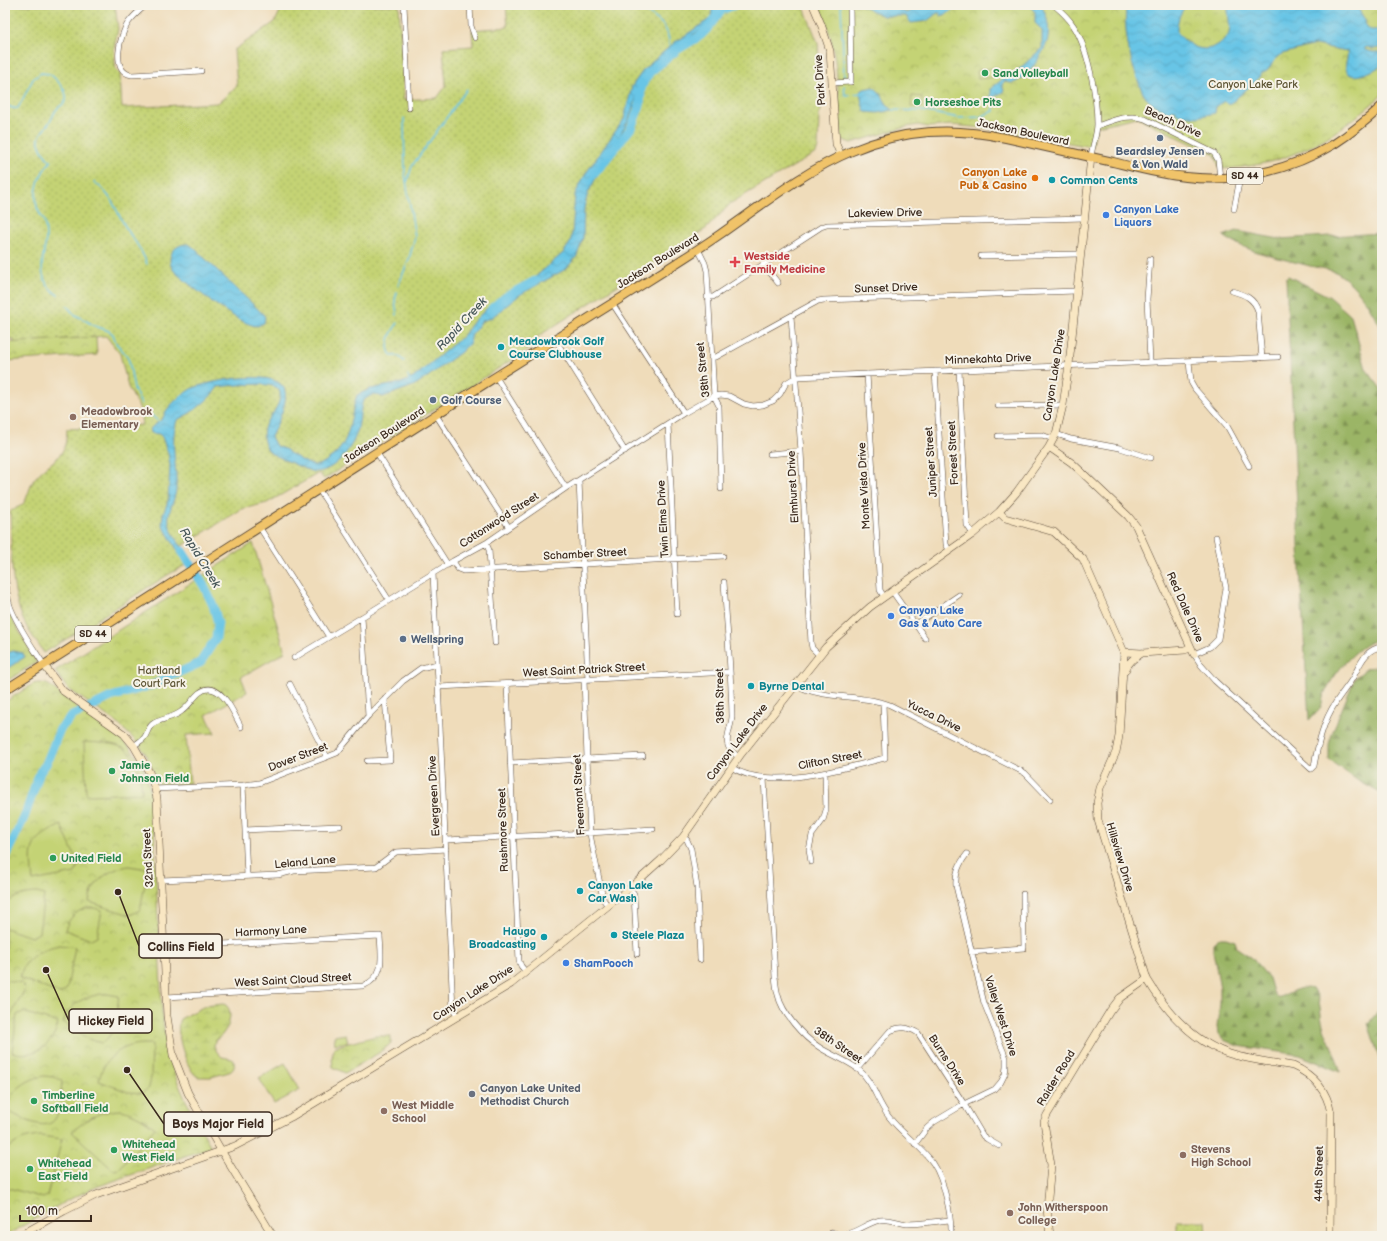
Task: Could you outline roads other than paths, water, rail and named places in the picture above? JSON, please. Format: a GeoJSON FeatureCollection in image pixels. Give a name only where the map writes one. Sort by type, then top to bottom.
{"type":"FeatureCollection","features":[{"type":"Feature","properties":{"kind":"main road","name":"Jackson Boulevard"},"geometry":{"type":"LineString","coordinates":[[5,690],[698,249],[791,184],[841,156],[876,142],[909,133],[950,131],[992,135],[1168,175],[1188,178],[1239,177],[1277,169],[1313,155],[1344,137],[1382,106]]}},
{"type":"Feature","properties":{"kind":"street"},"geometry":{"type":"LineString","coordinates":[[146,5],[132,18],[122,34],[119,51],[122,71],[132,75],[201,71]]}},
{"type":"Feature","properties":{"kind":"street"},"geometry":{"type":"LineString","coordinates":[[404,5],[409,108]]}},
{"type":"Feature","properties":{"kind":"street"},"geometry":{"type":"LineString","coordinates":[[470,5],[471,26],[475,38]]}},
{"type":"Feature","properties":{"kind":"street","name":"Park Drive"},"geometry":{"type":"LineString","coordinates":[[813,5],[828,45],[831,63],[836,144],[841,156]]}},
{"type":"Feature","properties":{"kind":"street"},"geometry":{"type":"LineString","coordinates":[[832,83],[851,82],[850,5]]}},
{"type":"Feature","properties":{"kind":"street","name":"Canyon Lake Drive"},"geometry":{"type":"LineString","coordinates":[[19,1236],[64,1210],[96,1195],[222,1152],[246,1142],[279,1124],[511,984],[630,888],[662,860],[683,837],[731,767],[818,655],[851,622],[884,596],[973,534],[999,512],[1016,493],[1050,447],[1055,436],[1063,405],[1069,365],[1091,157],[1097,126],[1094,93],[1082,43],[1070,20],[1054,5]]}},
{"type":"Feature","properties":{"kind":"street","name":"Beach Drive"},"geometry":{"type":"LineString","coordinates":[[1097,126],[1127,117],[1145,119],[1214,153],[1218,160],[1220,178]]}},
{"type":"Feature","properties":{"kind":"street"},"geometry":{"type":"LineString","coordinates":[[1234,209],[1239,177]]}},
{"type":"Feature","properties":{"kind":"street","name":"Lakeview Drive"},"geometry":{"type":"LineString","coordinates":[[707,297],[712,297],[826,225],[1084,218]]}},
{"type":"Feature","properties":{"kind":"street","name":"38th Street"},"geometry":{"type":"LineString","coordinates":[[698,249],[705,263],[714,396],[719,406],[721,489]]}},
{"type":"Feature","properties":{"kind":"street"},"geometry":{"type":"LineString","coordinates":[[981,256],[1080,254]]}},
{"type":"Feature","properties":{"kind":"street"},"geometry":{"type":"LineString","coordinates":[[1150,259],[1147,299],[1150,362]]}},
{"type":"Feature","properties":{"kind":"street"},"geometry":{"type":"LineString","coordinates":[[764,264],[778,283]]}},
{"type":"Feature","properties":{"kind":"street","name":"Sunset Drive"},"geometry":{"type":"LineString","coordinates":[[711,357],[716,357],[791,316],[824,300],[1076,291]]}},
{"type":"Feature","properties":{"kind":"street"},"geometry":{"type":"LineString","coordinates":[[1232,291],[1246,295],[1256,304],[1258,311],[1262,358]]}},
{"type":"Feature","properties":{"kind":"street"},"geometry":{"type":"LineString","coordinates":[[612,303],[684,413]]}},
{"type":"Feature","properties":{"kind":"street","name":"Elmhurst Drive"},"geometry":{"type":"LineString","coordinates":[[791,316],[801,451],[811,643],[812,648],[818,655]]}},
{"type":"Feature","properties":{"kind":"street"},"geometry":{"type":"LineString","coordinates":[[555,339],[625,451]]}},
{"type":"Feature","properties":{"kind":"street","name":"Minnekahta Drive"},"geometry":{"type":"LineString","coordinates":[[796,376],[1278,357]]}},
{"type":"Feature","properties":{"kind":"street"},"geometry":{"type":"LineString","coordinates":[[1189,361],[1191,382],[1195,389],[1227,426],[1249,466]]}},
{"type":"Feature","properties":{"kind":"street","name":"Forest Street"},"geometry":{"type":"LineString","coordinates":[[958,370],[967,525],[973,534]]}},
{"type":"Feature","properties":{"kind":"street","name":"Juniper Street"},"geometry":{"type":"LineString","coordinates":[[935,371],[946,544],[949,550]]}},
{"type":"Feature","properties":{"kind":"street","name":"Monte Vista Drive"},"geometry":{"type":"LineString","coordinates":[[867,374],[880,590],[884,596]]}},
{"type":"Feature","properties":{"kind":"street"},"geometry":{"type":"LineString","coordinates":[[714,396],[729,396],[744,404],[753,406],[763,405],[773,400],[780,394],[786,383],[796,376]]}},
{"type":"Feature","properties":{"kind":"street"},"geometry":{"type":"LineString","coordinates":[[496,377],[566,488]]}},
{"type":"Feature","properties":{"kind":"street","name":"Cottonwood Street"},"geometry":{"type":"LineString","coordinates":[[294,658],[362,618],[453,561],[486,543],[508,526],[566,488],[684,413],[714,396]]}},
{"type":"Feature","properties":{"kind":"street"},"geometry":{"type":"LineString","coordinates":[[998,406],[1063,405]]}},
{"type":"Feature","properties":{"kind":"street"},"geometry":{"type":"LineString","coordinates":[[436,415],[508,526]]}},
{"type":"Feature","properties":{"kind":"street","name":"Twin Elms Drive"},"geometry":{"type":"LineString","coordinates":[[668,424],[677,614]]}},
{"type":"Feature","properties":{"kind":"street"},"geometry":{"type":"LineString","coordinates":[[998,436],[1042,434],[1120,448],[1151,458]]}},
{"type":"Feature","properties":{"kind":"street","name":"Red Dale Drive"},"geometry":{"type":"LineString","coordinates":[[1050,447],[1072,463],[1128,516],[1136,526],[1194,654],[1201,665],[1215,682],[1311,769],[1314,766],[1325,724],[1335,703],[1352,679],[1365,656],[1378,647],[1382,647]]}},
{"type":"Feature","properties":{"kind":"street"},"geometry":{"type":"LineString","coordinates":[[770,454],[801,451]]}},
{"type":"Feature","properties":{"kind":"street"},"geometry":{"type":"LineString","coordinates":[[377,453],[448,565]]}},
{"type":"Feature","properties":{"kind":"street","name":"Freemont Street"},"geometry":{"type":"LineString","coordinates":[[579,481],[590,834],[603,899],[608,906]]}},
{"type":"Feature","properties":{"kind":"street"},"geometry":{"type":"LineString","coordinates":[[319,490],[389,600]]}},
{"type":"Feature","properties":{"kind":"street","name":"Hillsview Drive"},"geometry":{"type":"LineString","coordinates":[[999,512],[1006,518],[1054,532],[1082,559],[1124,652],[1119,736],[1116,752],[1100,788],[1097,803],[1098,820],[1147,979],[1158,999],[1173,1017],[1199,1039],[1216,1048],[1235,1055],[1293,1066],[1302,1070],[1314,1079],[1324,1091],[1329,1102],[1331,1113]]}},
{"type":"Feature","properties":{"kind":"street"},"geometry":{"type":"LineString","coordinates":[[260,528],[330,637]]}},
{"type":"Feature","properties":{"kind":"street"},"geometry":{"type":"LineString","coordinates":[[1194,654],[1210,647],[1218,639],[1226,588],[1216,537]]}},
{"type":"Feature","properties":{"kind":"street"},"geometry":{"type":"LineString","coordinates":[[486,543],[489,550],[495,643]]}},
{"type":"Feature","properties":{"kind":"street","name":"Schamber Street"},"geometry":{"type":"LineString","coordinates":[[453,561],[458,569],[463,571],[723,556]]}},
{"type":"Feature","properties":{"kind":"street","name":"32nd Street"},"geometry":{"type":"LineString","coordinates":[[5,557],[5,569],[10,606],[21,629],[44,665],[60,688],[124,734],[134,746],[149,772],[156,789],[166,997],[170,1036],[178,1071],[188,1093],[273,1236]]}},
{"type":"Feature","properties":{"kind":"street","name":"Evergreen Drive"},"geometry":{"type":"LineString","coordinates":[[433,573],[453,1010],[458,1017]]}},
{"type":"Feature","properties":{"kind":"street","name":"38th Street"},"geometry":{"type":"LineString","coordinates":[[724,582],[732,721],[728,745],[730,749],[739,757]]}},
{"type":"Feature","properties":{"kind":"street"},"geometry":{"type":"LineString","coordinates":[[892,591],[925,638]]}},
{"type":"Feature","properties":{"kind":"street"},"geometry":{"type":"LineString","coordinates":[[916,624],[959,595]]}},
{"type":"Feature","properties":{"kind":"street"},"geometry":{"type":"LineString","coordinates":[[5,610],[10,606]]}},
{"type":"Feature","properties":{"kind":"street"},"geometry":{"type":"LineString","coordinates":[[362,618],[368,716]]}},
{"type":"Feature","properties":{"kind":"street"},"geometry":{"type":"LineString","coordinates":[[1124,652],[1142,653],[1185,650],[1191,647]]}},
{"type":"Feature","properties":{"kind":"street"},"geometry":{"type":"LineString","coordinates":[[1122,680],[1128,664],[1142,653]]}},
{"type":"Feature","properties":{"kind":"street","name":"Dover Street"},"geometry":{"type":"LineString","coordinates":[[156,789],[243,786],[259,784],[337,753],[368,716],[412,674],[421,668],[437,664]]}},
{"type":"Feature","properties":{"kind":"street","name":"West Saint Patrick Street"},"geometry":{"type":"LineString","coordinates":[[439,687],[730,672]]}},
{"type":"Feature","properties":{"kind":"street"},"geometry":{"type":"LineString","coordinates":[[290,684],[327,757]]}},
{"type":"Feature","properties":{"kind":"street","name":"Rushmore Street"},"geometry":{"type":"LineString","coordinates":[[506,684],[519,961],[526,972]]}},
{"type":"Feature","properties":{"kind":"street","name":"Yucca Drive"},"geometry":{"type":"LineString","coordinates":[[795,684],[809,691],[884,703],[1025,773],[1050,799]]}},
{"type":"Feature","properties":{"kind":"street"},"geometry":{"type":"LineString","coordinates":[[134,746],[144,737],[149,727],[153,723],[179,714],[186,709],[200,693],[206,690],[217,692],[222,695],[241,726]]}},
{"type":"Feature","properties":{"kind":"street"},"geometry":{"type":"LineString","coordinates":[[367,761],[390,760],[385,699]]}},
{"type":"Feature","properties":{"kind":"street","name":"Clifton Street"},"geometry":{"type":"LineString","coordinates":[[731,767],[736,771],[764,778],[806,776],[825,773],[886,758],[884,703]]}},
{"type":"Feature","properties":{"kind":"street"},"geometry":{"type":"LineString","coordinates":[[510,763],[643,756]]}},
{"type":"Feature","properties":{"kind":"street"},"geometry":{"type":"LineString","coordinates":[[811,862],[809,850],[812,835],[823,820],[826,810],[825,773]]}},
{"type":"Feature","properties":{"kind":"street","name":"38th Street"},"geometry":{"type":"LineString","coordinates":[[764,778],[775,977],[778,996],[784,1009],[806,1036],[817,1046],[857,1069],[864,1076],[889,1117],[933,1164],[943,1188],[950,1220],[951,1236]]}},
{"type":"Feature","properties":{"kind":"street"},"geometry":{"type":"LineString","coordinates":[[243,786],[247,876]]}},
{"type":"Feature","properties":{"kind":"street"},"geometry":{"type":"LineString","coordinates":[[245,830],[340,826]]}},
{"type":"Feature","properties":{"kind":"street"},"geometry":{"type":"LineString","coordinates":[[446,840],[512,836],[590,834],[653,829]]}},
{"type":"Feature","properties":{"kind":"street"},"geometry":{"type":"LineString","coordinates":[[683,837],[687,840],[691,849],[697,887],[700,960]]}},
{"type":"Feature","properties":{"kind":"street","name":"Leland Lane"},"geometry":{"type":"LineString","coordinates":[[161,880],[278,875],[294,871],[376,866],[396,852],[446,849]]}},
{"type":"Feature","properties":{"kind":"street","name":"Valley West Drive"},"geometry":{"type":"LineString","coordinates":[[915,1144],[931,1125],[964,1104],[995,1088],[1001,1082],[1005,1074],[1006,1058],[984,1003],[958,896],[955,878],[959,864],[967,854]]}},
{"type":"Feature","properties":{"kind":"street"},"geometry":{"type":"LineString","coordinates":[[630,888],[634,894],[637,954]]}},
{"type":"Feature","properties":{"kind":"street"},"geometry":{"type":"LineString","coordinates":[[971,952],[1024,948],[1023,894]]}},
{"type":"Feature","properties":{"kind":"street","name":"Harmony Lane"},"geometry":{"type":"LineString","coordinates":[[164,947],[380,936]]}},
{"type":"Feature","properties":{"kind":"street","name":"West Saint Cloud Street"},"geometry":{"type":"LineString","coordinates":[[166,997],[363,986],[371,983],[377,976],[381,960],[380,936]]}},
{"type":"Feature","properties":{"kind":"street","name":"Raider Road"},"geometry":{"type":"LineString","coordinates":[[1050,1236],[1047,1209],[1052,1165],[1044,1122],[1110,1012],[1120,998],[1147,979]]}},
{"type":"Feature","properties":{"kind":"street","name":"Burns Drive"},"geometry":{"type":"LineString","coordinates":[[857,1069],[890,1031],[905,1027],[911,1029],[918,1033],[983,1136],[999,1146]]}},
{"type":"Feature","properties":{"kind":"street","name":"44th Street"},"geometry":{"type":"LineString","coordinates":[[1330,1236],[1331,1113]]}},
{"type":"Feature","properties":{"kind":"street"},"geometry":{"type":"LineString","coordinates":[[832,1232],[846,1235],[880,1220],[891,1220],[907,1224],[950,1220]]}},
{"type":"Feature","properties":{"kind":"water"},"geometry":{"type":"Polygon","coordinates":[[[715,5],[729,5],[715,24],[706,26],[693,35],[643,79],[628,122],[588,193],[584,208],[583,238],[577,256],[566,269],[521,294],[491,318],[482,321],[472,334],[470,343],[461,352],[426,378],[413,386],[383,397],[374,394],[364,400],[361,407],[359,425],[352,443],[342,457],[330,468],[315,472],[272,454],[266,447],[263,434],[265,425],[277,406],[280,395],[279,390],[272,386],[248,384],[218,387],[200,406],[177,420],[174,437],[176,490],[170,511],[169,523],[178,542],[191,560],[186,563],[162,524],[163,514],[168,501],[170,465],[168,453],[162,437],[159,434],[151,433],[150,429],[162,419],[171,405],[191,389],[211,383],[254,377],[278,382],[284,388],[285,400],[282,413],[271,437],[276,446],[287,450],[300,459],[313,465],[324,462],[337,452],[346,438],[357,395],[370,389],[401,383],[413,378],[463,336],[474,321],[487,308],[519,291],[563,253],[570,243],[572,234],[575,194],[586,173],[624,119],[632,86],[644,69],[675,42],[711,18],[712,9],[715,5]]]}},
{"type":"Feature","properties":{"kind":"water"},"geometry":{"type":"Polygon","coordinates":[[[861,5],[883,5],[894,7],[907,13],[921,8],[935,9],[939,5],[960,5],[947,14],[941,16],[940,13],[937,13],[927,21],[911,23],[906,16],[883,16],[861,5]]]}},
{"type":"Feature","properties":{"kind":"water"},"geometry":{"type":"Polygon","coordinates":[[[1029,5],[1041,5],[1045,13],[1049,30],[1046,44],[1039,58],[1022,78],[1017,82],[1009,83],[1005,81],[1002,84],[1004,91],[990,98],[991,91],[989,90],[1008,75],[1017,71],[1042,48],[1042,30],[1035,23],[1035,12],[1029,5]]]}},
{"type":"Feature","properties":{"kind":"water"},"geometry":{"type":"Polygon","coordinates":[[[1126,5],[1187,5],[1179,18],[1177,32],[1191,45],[1202,49],[1207,49],[1221,43],[1228,35],[1230,27],[1228,5],[1356,5],[1365,20],[1366,28],[1371,30],[1382,30],[1382,47],[1374,49],[1366,47],[1365,50],[1382,52],[1382,65],[1374,70],[1357,76],[1352,75],[1348,73],[1346,69],[1347,51],[1315,45],[1282,54],[1275,60],[1267,71],[1261,74],[1256,81],[1230,104],[1224,101],[1216,107],[1215,113],[1197,117],[1176,114],[1176,110],[1171,110],[1169,113],[1148,100],[1140,87],[1127,41],[1126,5]]]}},
{"type":"Feature","properties":{"kind":"water"},"geometry":{"type":"Polygon","coordinates":[[[873,87],[879,92],[893,110],[878,113],[865,112],[860,92],[864,89],[873,87]]]}},
{"type":"Feature","properties":{"kind":"water"},"geometry":{"type":"Polygon","coordinates":[[[189,244],[193,247],[263,314],[265,317],[264,323],[258,326],[240,320],[215,304],[175,272],[170,263],[171,255],[176,248],[189,244]]]}},
{"type":"Feature","properties":{"kind":"water"},"geometry":{"type":"Polygon","coordinates":[[[13,651],[23,653],[25,657],[5,670],[5,654],[13,651]]]}},
{"type":"Feature","properties":{"kind":"waterway"},"geometry":{"type":"LineString","coordinates":[[641,5],[664,26],[668,35],[670,48]]}},
{"type":"Feature","properties":{"kind":"waterway","name":"Rapid Creek"},"geometry":{"type":"LineString","coordinates":[[595,173],[631,128],[640,105],[641,89],[650,72],[677,50],[700,36],[721,10],[734,5]]}},
{"type":"Feature","properties":{"kind":"waterway"},"geometry":{"type":"LineString","coordinates":[[841,5],[844,76]]}},
{"type":"Feature","properties":{"kind":"waterway"},"geometry":{"type":"LineString","coordinates":[[5,102],[10,107],[18,108],[33,79],[41,73],[50,74],[56,79],[64,89],[66,96],[64,104],[56,110],[39,138],[40,147],[51,161],[38,182],[36,194],[38,211],[44,221],[46,232],[46,242],[42,263],[44,279],[49,288],[58,295]]}},
{"type":"Feature","properties":{"kind":"waterway"},"geometry":{"type":"LineString","coordinates":[[844,86],[845,95],[850,95]]}},
{"type":"Feature","properties":{"kind":"waterway"},"geometry":{"type":"LineString","coordinates":[[407,182],[412,166],[467,89]]}},
{"type":"Feature","properties":{"kind":"waterway"},"geometry":{"type":"LineString","coordinates":[[855,94],[860,93]]}},
{"type":"Feature","properties":{"kind":"waterway"},"geometry":{"type":"LineString","coordinates":[[893,110],[922,111],[959,118],[980,117],[994,111],[992,98]]}},
{"type":"Feature","properties":{"kind":"waterway"},"geometry":{"type":"LineString","coordinates":[[398,286],[409,259],[415,237],[405,174],[404,118]]}},
{"type":"Feature","properties":{"kind":"waterway"},"geometry":{"type":"LineString","coordinates":[[94,182],[109,197],[147,264]]}},
{"type":"Feature","properties":{"kind":"waterway","name":"Rapid Creek"},"geometry":{"type":"LineString","coordinates":[[492,308],[507,296],[535,281]]}},
{"type":"Feature","properties":{"kind":"waterway"},"geometry":{"type":"LineString","coordinates":[[397,292],[395,300],[397,315]]}},
{"type":"Feature","properties":{"kind":"waterway"},"geometry":{"type":"LineString","coordinates":[[67,306],[74,314],[113,334],[116,343],[127,356],[134,389],[141,404]]}},
{"type":"Feature","properties":{"kind":"waterway"},"geometry":{"type":"LineString","coordinates":[[398,323],[391,334],[388,348],[392,356],[398,356],[404,361]]}},
{"type":"Feature","properties":{"kind":"waterway"},"geometry":{"type":"LineString","coordinates":[[408,375],[409,381]]}},
{"type":"Feature","properties":{"kind":"waterway"},"geometry":{"type":"LineString","coordinates":[[146,410],[159,422]]}},
{"type":"Feature","properties":{"kind":"waterway","name":"Rapid Creek"},"geometry":{"type":"LineString","coordinates":[[5,857],[24,818],[40,772],[46,764],[60,729],[72,716],[111,697],[156,684],[200,663],[216,638],[218,623],[213,605],[204,586],[182,551]]}},
{"type":"Feature","properties":{"kind":"place","name":"Sand Volleyball"},"geometry":{"type":"Point","coordinates":[985,73]}},
{"type":"Feature","properties":{"kind":"place","name":"Horseshoe Pits"},"geometry":{"type":"Point","coordinates":[917,102]}},
{"type":"Feature","properties":{"kind":"place","name":"Beardsley Jensen & Von Wald"},"geometry":{"type":"Point","coordinates":[1160,138]}},
{"type":"Feature","properties":{"kind":"place","name":"Canyon Lake Pub & Casino"},"geometry":{"type":"Point","coordinates":[1035,178]}},
{"type":"Feature","properties":{"kind":"place","name":"Common Cents"},"geometry":{"type":"Point","coordinates":[1052,180]}},
{"type":"Feature","properties":{"kind":"place","name":"Canyon Lake Liquors"},"geometry":{"type":"Point","coordinates":[1106,215]}},
{"type":"Feature","properties":{"kind":"place","name":"Westside Family Medicine"},"geometry":{"type":"Point","coordinates":[735,262]}},
{"type":"Feature","properties":{"kind":"place","name":"Meadowbrook Golf Course Clubhouse"},"geometry":{"type":"Point","coordinates":[501,347]}},
{"type":"Feature","properties":{"kind":"place","name":"Golf Course"},"geometry":{"type":"Point","coordinates":[433,400]}},
{"type":"Feature","properties":{"kind":"place","name":"Meadowbrook Elementary"},"geometry":{"type":"Point","coordinates":[73,417]}},
{"type":"Feature","properties":{"kind":"place","name":"Canyon Lake Gas & Auto Care"},"geometry":{"type":"Point","coordinates":[891,616]}},
{"type":"Feature","properties":{"kind":"place","name":"Wellspring"},"geometry":{"type":"Point","coordinates":[403,639]}},
{"type":"Feature","properties":{"kind":"place","name":"Byrne Dental"},"geometry":{"type":"Point","coordinates":[751,686]}},
{"type":"Feature","properties":{"kind":"place","name":"Jamie Johnson Field"},"geometry":{"type":"Point","coordinates":[112,771]}},
{"type":"Feature","properties":{"kind":"place","name":"United Field"},"geometry":{"type":"Point","coordinates":[53,858]}},
{"type":"Feature","properties":{"kind":"place","name":"Canyon Lake Car Wash"},"geometry":{"type":"Point","coordinates":[580,891]}},
{"type":"Feature","properties":{"kind":"place","name":"Collins Field"},"geometry":{"type":"Point","coordinates":[118,892]}},
{"type":"Feature","properties":{"kind":"place","name":"Steele Plaza"},"geometry":{"type":"Point","coordinates":[614,935]}},
{"type":"Feature","properties":{"kind":"place","name":"Haugo Broadcasting"},"geometry":{"type":"Point","coordinates":[544,937]}},
{"type":"Feature","properties":{"kind":"place","name":"ShamPooch"},"geometry":{"type":"Point","coordinates":[566,963]}},
{"type":"Feature","properties":{"kind":"place","name":"Hickey Field"},"geometry":{"type":"Point","coordinates":[46,970]}},
{"type":"Feature","properties":{"kind":"place","name":"Boys Major Field"},"geometry":{"type":"Point","coordinates":[127,1070]}},
{"type":"Feature","properties":{"kind":"place","name":"Canyon Lake United Methodist Church"},"geometry":{"type":"Point","coordinates":[472,1094]}},
{"type":"Feature","properties":{"kind":"place","name":"Timberline Softball Field"},"geometry":{"type":"Point","coordinates":[34,1101]}},
{"type":"Feature","properties":{"kind":"place","name":"West Middle School"},"geometry":{"type":"Point","coordinates":[384,1111]}},
{"type":"Feature","properties":{"kind":"place","name":"Whitehead West Field"},"geometry":{"type":"Point","coordinates":[114,1150]}},
{"type":"Feature","properties":{"kind":"place","name":"Stevens High School"},"geometry":{"type":"Point","coordinates":[1183,1155]}},
{"type":"Feature","properties":{"kind":"place","name":"Whitehead East Field"},"geometry":{"type":"Point","coordinates":[30,1169]}},
{"type":"Feature","properties":{"kind":"place","name":"John Witherspoon College"},"geometry":{"type":"Point","coordinates":[1010,1213]}},
{"type":"Feature","properties":{"kind":"park label","name":"Canyon Lake Park"},"geometry":{"type":"Point","coordinates":[1253,84]}},
{"type":"Feature","properties":{"kind":"park label","name":"Hartland Court Park"},"geometry":{"type":"Point","coordinates":[159,676]}}]}
